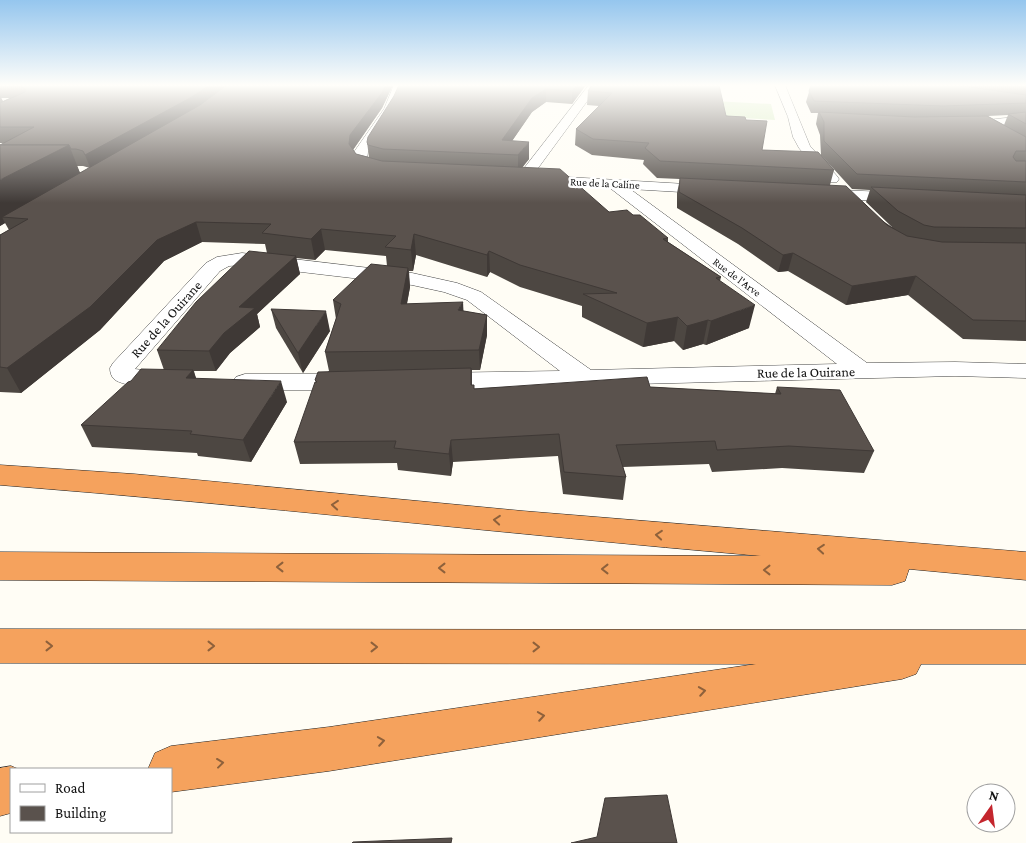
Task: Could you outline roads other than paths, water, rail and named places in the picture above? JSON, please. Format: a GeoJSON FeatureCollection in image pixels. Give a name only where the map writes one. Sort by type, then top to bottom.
{"type":"FeatureCollection","features":[{"type":"Feature","properties":{"kind":"highway"},"geometry":{"type":"LineString","coordinates":[[0,475],[134,485],[523,523],[1026,566]]}},
{"type":"Feature","properties":{"kind":"highway"},"geometry":{"type":"LineString","coordinates":[[0,566],[1026,572]]}},
{"type":"Feature","properties":{"kind":"highway"},"geometry":{"type":"LineString","coordinates":[[0,646],[1007,647]]}},
{"type":"Feature","properties":{"kind":"highway"},"geometry":{"type":"LineString","coordinates":[[172,769],[329,749],[1007,647]]}},
{"type":"Feature","properties":{"kind":"street"},"geometry":{"type":"LineString","coordinates":[[379,124],[361,152],[360,159],[364,166],[384,172],[405,174]]}},
{"type":"Feature","properties":{"kind":"street"},"geometry":{"type":"LineString","coordinates":[[523,179],[564,124]]}},
{"type":"Feature","properties":{"kind":"street"},"geometry":{"type":"LineString","coordinates":[[799,124],[799,137],[805,148],[847,196],[861,209]]}},
{"type":"Feature","properties":{"kind":"street"},"geometry":{"type":"LineString","coordinates":[[988,124],[1001,133]]}},
{"type":"Feature","properties":{"kind":"street","name":"Rue de la Caline"},"geometry":{"type":"LineString","coordinates":[[504,178],[730,190]]}},
{"type":"Feature","properties":{"kind":"street","name":"Rue de l'Arve"},"geometry":{"type":"LineString","coordinates":[[613,184],[861,371]]}},
{"type":"Feature","properties":{"kind":"street"},"geometry":{"type":"LineString","coordinates":[[808,194],[916,199]]}},
{"type":"Feature","properties":{"kind":"street","name":"Rue de la Ouirane"},"geometry":{"type":"LineString","coordinates":[[194,381],[129,377],[123,374],[122,368],[213,267],[224,261],[242,259],[412,279],[450,287],[474,296],[586,378]]}},
{"type":"Feature","properties":{"kind":"street","name":"Rue de la Ouirane"},"geometry":{"type":"LineString","coordinates":[[410,381],[861,371],[1026,371]]}},
{"type":"Feature","properties":{"kind":"street"},"geometry":{"type":"LineString","coordinates":[[223,381],[371,382]]}}]}
